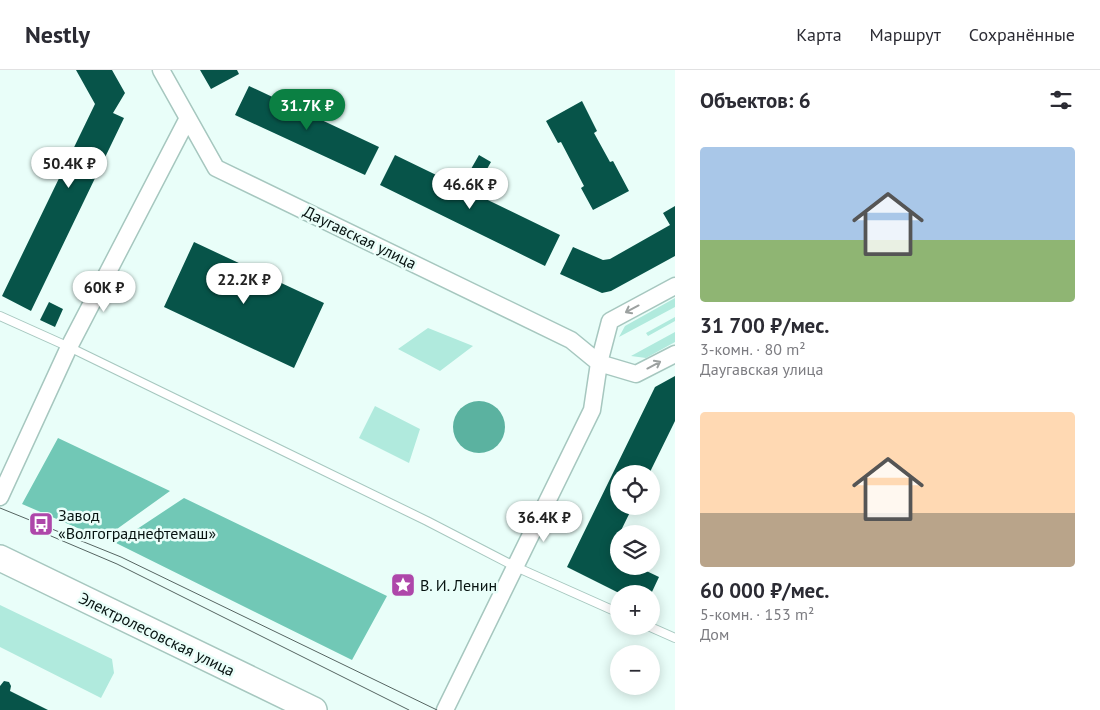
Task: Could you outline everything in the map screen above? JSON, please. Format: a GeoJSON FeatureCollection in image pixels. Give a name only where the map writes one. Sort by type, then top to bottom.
{"type":"FeatureCollection","features":[{"type":"Feature","properties":{"kind":"main road","name":"Электролесовская улица"},"geometry":{"type":"LineString","coordinates":[[0,558],[314,710]]}},
{"type":"Feature","properties":{"kind":"street","name":"Даугавская улица"},"geometry":{"type":"LineString","coordinates":[[161,70],[216,168],[571,340],[599,363]]}},
{"type":"Feature","properties":{"kind":"street"},"geometry":{"type":"LineString","coordinates":[[0,497],[69,347],[188,118]]}},
{"type":"Feature","properties":{"kind":"street"},"geometry":{"type":"LineString","coordinates":[[446,710],[592,410],[599,363],[610,321],[675,286]]}},
{"type":"Feature","properties":{"kind":"street"},"geometry":{"type":"LineString","coordinates":[[599,363],[636,374],[675,354]]}},
{"type":"Feature","properties":{"kind":"lane"},"geometry":{"type":"LineString","coordinates":[[0,316],[69,347],[427,521],[516,567],[610,609]]}},
{"type":"Feature","properties":{"kind":"lane"},"geometry":{"type":"LineString","coordinates":[[660,631],[675,638]]}},
{"type":"Feature","properties":{"kind":"shaded area"},"geometry":{"type":"Polygon","coordinates":[[[675,298],[675,307],[619,337],[625,326],[675,298]]]}},
{"type":"Feature","properties":{"kind":"shaded area"},"geometry":{"type":"Polygon","coordinates":[[[675,317],[675,321],[648,336],[646,333],[675,317]]]}},
{"type":"Feature","properties":{"kind":"shaded area"},"geometry":{"type":"Polygon","coordinates":[[[428,328],[473,346],[440,371],[398,349],[428,328]]]}},
{"type":"Feature","properties":{"kind":"shaded area"},"geometry":{"type":"Polygon","coordinates":[[[675,332],[675,342],[646,358],[631,356],[675,332]]]}},
{"type":"Feature","properties":{"kind":"shaded area"},"geometry":{"type":"Polygon","coordinates":[[[479,401],[489,403],[497,409],[503,417],[505,427],[503,437],[497,445],[489,451],[479,453],[469,451],[461,445],[455,437],[453,427],[455,417],[461,409],[469,403],[479,401]]]}},
{"type":"Feature","properties":{"kind":"shaded area"},"geometry":{"type":"Polygon","coordinates":[[[375,406],[420,429],[409,463],[359,438],[375,406]]]}},
{"type":"Feature","properties":{"kind":"shaded area"},"geometry":{"type":"Polygon","coordinates":[[[58,438],[170,491],[103,539],[22,504],[58,438]]]}},
{"type":"Feature","properties":{"kind":"shaded area"},"geometry":{"type":"Polygon","coordinates":[[[184,498],[387,596],[352,660],[116,543],[184,498]]]}},
{"type":"Feature","properties":{"kind":"shaded area"},"geometry":{"type":"Polygon","coordinates":[[[0,605],[112,659],[114,673],[101,698],[0,647],[0,605]]]}},
{"type":"Feature","properties":{"kind":"building"},"geometry":{"type":"Polygon","coordinates":[[[76,70],[112,70],[125,93],[113,113],[124,118],[31,311],[2,296],[95,104],[76,70]]]}},
{"type":"Feature","properties":{"kind":"building"},"geometry":{"type":"Polygon","coordinates":[[[200,70],[237,70],[239,74],[211,89],[200,70]]]}},
{"type":"Feature","properties":{"kind":"building"},"geometry":{"type":"Polygon","coordinates":[[[249,86],[379,147],[365,175],[235,115],[249,86]]]}},
{"type":"Feature","properties":{"kind":"building"},"geometry":{"type":"Polygon","coordinates":[[[582,101],[597,131],[594,133],[610,162],[613,161],[629,191],[593,210],[581,188],[584,186],[561,142],[558,143],[546,121],[582,101]]]}},
{"type":"Feature","properties":{"kind":"building"},"geometry":{"type":"Polygon","coordinates":[[[395,155],[560,235],[545,266],[380,185],[395,155]]]}},
{"type":"Feature","properties":{"kind":"building"},"geometry":{"type":"Polygon","coordinates":[[[479,155],[491,162],[483,176],[471,169],[479,155]]]}},
{"type":"Feature","properties":{"kind":"building"},"geometry":{"type":"Polygon","coordinates":[[[675,206],[675,256],[611,291],[602,293],[560,274],[573,247],[603,260],[610,259],[670,225],[663,213],[675,206]]]}},
{"type":"Feature","properties":{"kind":"building"},"geometry":{"type":"Polygon","coordinates":[[[194,242],[324,303],[294,368],[164,307],[194,242]]]}},
{"type":"Feature","properties":{"kind":"building"},"geometry":{"type":"Polygon","coordinates":[[[49,302],[63,309],[55,327],[40,320],[49,302]]]}},
{"type":"Feature","properties":{"kind":"building"},"geometry":{"type":"Polygon","coordinates":[[[675,376],[675,421],[653,465],[617,465],[655,387],[675,376]]]}},
{"type":"Feature","properties":{"kind":"building"},"geometry":{"type":"Polygon","coordinates":[[[610,479],[610,515],[629,515],[624,525],[610,525],[610,575],[655,575],[659,577],[655,585],[610,585],[610,588],[567,567],[610,479]]]}},
{"type":"Feature","properties":{"kind":"building"},"geometry":{"type":"Polygon","coordinates":[[[4,681],[9,682],[11,686],[10,691],[48,710],[0,710],[0,686],[4,681]]]}},
{"type":"Feature","properties":{"kind":"tram line"},"geometry":{"type":"LineString","coordinates":[[0,508],[121,557],[437,710]]}},
{"type":"Feature","properties":{"kind":"tram line"},"geometry":{"type":"LineString","coordinates":[[51,536],[117,564],[409,710]]}},
{"type":"Feature","properties":{"kind":"place","name":"Завод «Волгограднефтемаш»"},"geometry":{"type":"Point","coordinates":[41,524]}},
{"type":"Feature","properties":{"kind":"place","name":"В. И. Ленин"},"geometry":{"type":"Point","coordinates":[403,585]}}]}
